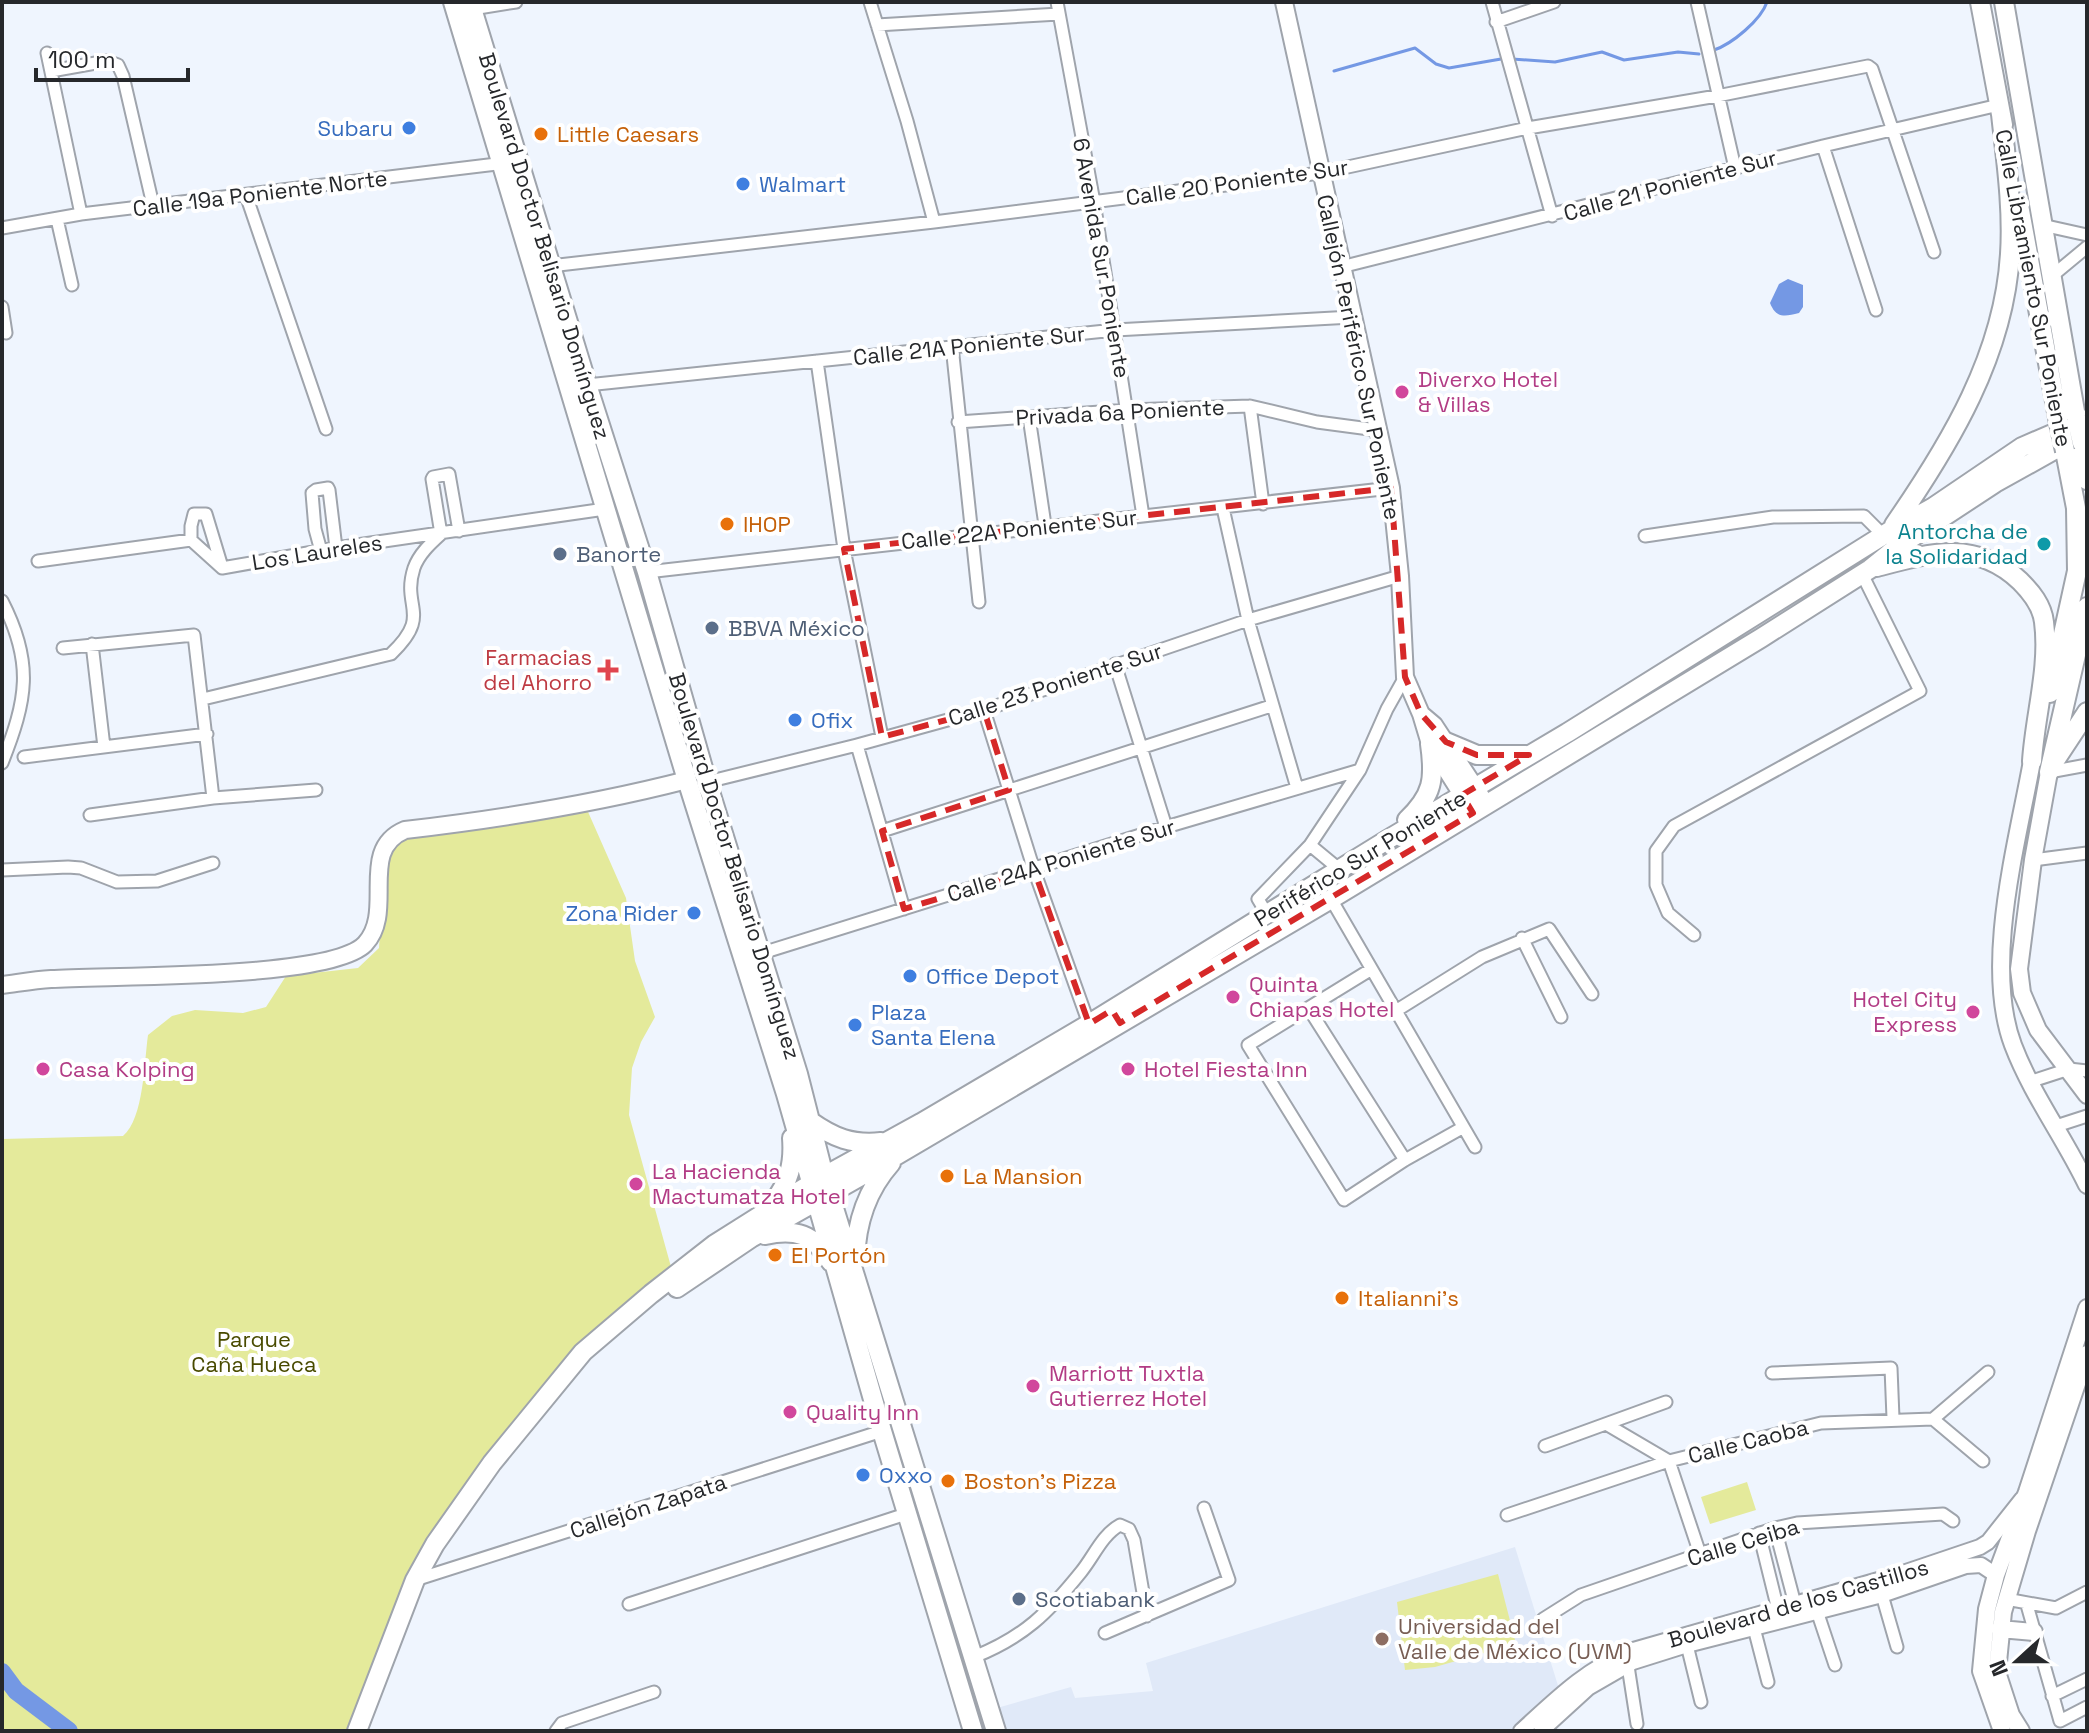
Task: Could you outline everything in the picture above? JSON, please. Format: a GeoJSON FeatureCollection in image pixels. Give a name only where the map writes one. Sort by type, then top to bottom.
{"type":"FeatureCollection","features":[{"type":"Feature","properties":{"kind":"main road","name":"Boulevard Doctor Belisario Domínguez"},"geometry":{"type":"LineString","coordinates":[[453,2],[550,266],[647,572],[810,1121],[820,1188]]}},
{"type":"Feature","properties":{"kind":"main road","name":"Callejón Periférico Sur Poniente"},"geometry":{"type":"LineString","coordinates":[[1284,2],[1391,488],[1400,576],[1405,677]]}},
{"type":"Feature","properties":{"kind":"main road","name":"Calle Libramiento Sur Poniente"},"geometry":{"type":"LineString","coordinates":[[1980,2],[2000,110],[2074,419]]}},
{"type":"Feature","properties":{"kind":"main road","name":"Calle Libramiento Sur Poniente"},"geometry":{"type":"LineString","coordinates":[[2004,2],[2078,443],[2087,480]]}},
{"type":"Feature","properties":{"kind":"main road","name":"Boulevard Doctor Belisario Domínguez"},"geometry":{"type":"LineString","coordinates":[[471,6],[510,162],[605,509],[687,780],[791,1111],[820,1188],[996,1731]]}},
{"type":"Feature","properties":{"kind":"main road"},"geometry":{"type":"LineString","coordinates":[[1886,533],[1961,418],[1986,363],[2004,303],[2010,254],[2010,200],[2000,110]]}},
{"type":"Feature","properties":{"kind":"main road","name":"Periférico Sur Poniente"},"geometry":{"type":"LineString","coordinates":[[820,1188],[1062,1057],[1116,1016],[1267,914],[1886,533],[1932,508],[2022,447],[2074,419]]}},
{"type":"Feature","properties":{"kind":"main road","name":"Calle Libramiento Sur Poniente"},"geometry":{"type":"LineString","coordinates":[[2032,761],[2077,571],[2078,443]]}},
{"type":"Feature","properties":{"kind":"main road"},"geometry":{"type":"LineString","coordinates":[[1866,572],[1896,548],[1995,483],[2056,449],[2078,443]]}},
{"type":"Feature","properties":{"kind":"main road"},"geometry":{"type":"LineString","coordinates":[[1866,572],[1927,555],[1962,551],[2005,566],[2033,593],[2044,618],[2046,650],[2032,761],[2004,922],[2000,987],[2010,1034],[2029,1082],[2053,1127],[2071,1151],[2087,1185]]}},
{"type":"Feature","properties":{"kind":"main road","name":"Periférico Sur Poniente"},"geometry":{"type":"LineString","coordinates":[[896,1146],[1089,1024],[1116,1016],[1331,899],[1866,572]]}},
{"type":"Feature","properties":{"kind":"main road"},"geometry":{"type":"LineString","coordinates":[[2087,607],[2033,860],[2019,969],[2022,993],[2038,1030],[2087,1095]]}},
{"type":"Feature","properties":{"kind":"main road"},"geometry":{"type":"LineString","coordinates":[[1405,677],[1421,714],[1480,808]]}},
{"type":"Feature","properties":{"kind":"main road"},"geometry":{"type":"LineString","coordinates":[[2054,770],[2087,712]]}},
{"type":"Feature","properties":{"kind":"main road"},"geometry":{"type":"LineString","coordinates":[[1438,743],[1477,755],[1529,755]]}},
{"type":"Feature","properties":{"kind":"main road"},"geometry":{"type":"LineString","coordinates":[[1387,840],[1420,808],[1431,789],[1438,743]]}},
{"type":"Feature","properties":{"kind":"main road"},"geometry":{"type":"LineString","coordinates":[[2,985],[49,979],[267,970],[344,956],[365,944],[377,921],[380,861],[383,846],[392,835],[405,830],[605,800],[687,780]]}},
{"type":"Feature","properties":{"kind":"main road"},"geometry":{"type":"LineString","coordinates":[[1062,1057],[1065,1038]]}},
{"type":"Feature","properties":{"kind":"main road"},"geometry":{"type":"LineString","coordinates":[[758,1217],[784,1189],[791,1172],[791,1111]]}},
{"type":"Feature","properties":{"kind":"main road"},"geometry":{"type":"LineString","coordinates":[[810,1121],[850,1143],[896,1146],[870,1191],[856,1232],[847,1275]]}},
{"type":"Feature","properties":{"kind":"main road"},"geometry":{"type":"LineString","coordinates":[[367,1731],[435,1544],[492,1463],[583,1352],[661,1285],[715,1244],[758,1217],[820,1188]]}},
{"type":"Feature","properties":{"kind":"main road"},"geometry":{"type":"LineString","coordinates":[[357,1731],[422,1578],[493,1474],[550,1402],[590,1359],[672,1291],[820,1188]]}},
{"type":"Feature","properties":{"kind":"main road"},"geometry":{"type":"LineString","coordinates":[[751,1238],[781,1231],[805,1235],[847,1275]]}},
{"type":"Feature","properties":{"kind":"main road","name":"Boulevard Doctor Belisario Domínguez"},"geometry":{"type":"LineString","coordinates":[[847,1275],[882,1431],[973,1731]]}},
{"type":"Feature","properties":{"kind":"main road"},"geometry":{"type":"LineString","coordinates":[[2002,1731],[1981,1671],[1987,1609],[2087,1308]]}},
{"type":"Feature","properties":{"kind":"main road"},"geometry":{"type":"LineString","coordinates":[[2021,1731],[2011,1715],[1997,1672],[2000,1629],[2027,1531],[2087,1354]]}},
{"type":"Feature","properties":{"kind":"main road"},"geometry":{"type":"LineString","coordinates":[[2000,1629],[2034,1632]]}},
{"type":"Feature","properties":{"kind":"street"},"geometry":{"type":"LineString","coordinates":[[471,6],[516,2]]}},
{"type":"Feature","properties":{"kind":"street"},"geometry":{"type":"LineString","coordinates":[[870,2],[934,222]]}},
{"type":"Feature","properties":{"kind":"street"},"geometry":{"type":"LineString","coordinates":[[1492,2],[1552,216]]}},
{"type":"Feature","properties":{"kind":"street"},"geometry":{"type":"LineString","coordinates":[[1496,22],[1554,2]]}},
{"type":"Feature","properties":{"kind":"street"},"geometry":{"type":"LineString","coordinates":[[1697,2],[1735,168]]}},
{"type":"Feature","properties":{"kind":"street"},"geometry":{"type":"LineString","coordinates":[[877,25],[1058,8]]}},
{"type":"Feature","properties":{"kind":"street","name":"6 Avenida Sur Poniente"},"geometry":{"type":"LineString","coordinates":[[1058,8],[1094,202],[1143,516]]}},
{"type":"Feature","properties":{"kind":"street"},"geometry":{"type":"LineString","coordinates":[[47,53],[81,214]]}},
{"type":"Feature","properties":{"kind":"street"},"geometry":{"type":"LineString","coordinates":[[51,71],[107,61],[118,65],[153,205]]}},
{"type":"Feature","properties":{"kind":"street","name":"Calle 20 Poniente Sur"},"geometry":{"type":"LineString","coordinates":[[550,266],[1320,173],[1528,128],[1870,66],[1893,130]]}},
{"type":"Feature","properties":{"kind":"street","name":"Calle 21 Poniente Sur"},"geometry":{"type":"LineString","coordinates":[[1341,267],[1823,146],[2000,110]]}},
{"type":"Feature","properties":{"kind":"street"},"geometry":{"type":"LineString","coordinates":[[1893,130],[1934,252]]}},
{"type":"Feature","properties":{"kind":"street"},"geometry":{"type":"LineString","coordinates":[[1823,146],[1876,310]]}},
{"type":"Feature","properties":{"kind":"street","name":"Calle 19a Poniente Norte"},"geometry":{"type":"LineString","coordinates":[[2,228],[81,214],[510,162]]}},
{"type":"Feature","properties":{"kind":"street"},"geometry":{"type":"LineString","coordinates":[[246,195],[326,429]]}},
{"type":"Feature","properties":{"kind":"street"},"geometry":{"type":"LineString","coordinates":[[57,219],[72,285]]}},
{"type":"Feature","properties":{"kind":"street"},"geometry":{"type":"LineString","coordinates":[[2042,225],[2087,235]]}},
{"type":"Feature","properties":{"kind":"street"},"geometry":{"type":"LineString","coordinates":[[2052,276],[2087,247]]}},
{"type":"Feature","properties":{"kind":"street"},"geometry":{"type":"LineString","coordinates":[[2,307],[6,333]]}},
{"type":"Feature","properties":{"kind":"street","name":"Calle 21A Poniente Sur"},"geometry":{"type":"LineString","coordinates":[[587,385],[1115,330],[1352,317]]}},
{"type":"Feature","properties":{"kind":"street"},"geometry":{"type":"LineString","coordinates":[[952,346],[979,602]]}},
{"type":"Feature","properties":{"kind":"street"},"geometry":{"type":"LineString","coordinates":[[817,361],[844,549],[882,737]]}},
{"type":"Feature","properties":{"kind":"street"},"geometry":{"type":"LineString","coordinates":[[1250,406],[1263,504]]}},
{"type":"Feature","properties":{"kind":"street","name":"Privada 6a Poniente"},"geometry":{"type":"LineString","coordinates":[[958,422],[1128,410],[1250,406],[1317,422],[1377,430]]}},
{"type":"Feature","properties":{"kind":"street"},"geometry":{"type":"LineString","coordinates":[[1029,417],[1045,525]]}},
{"type":"Feature","properties":{"kind":"street"},"geometry":{"type":"LineString","coordinates":[[203,699],[391,654],[411,630],[416,616],[411,585],[414,569],[421,554],[441,534],[432,479],[447,474],[450,477],[459,531]]}},
{"type":"Feature","properties":{"kind":"street","name":"Calle 22A Poniente Sur"},"geometry":{"type":"LineString","coordinates":[[647,572],[1391,488]]}},
{"type":"Feature","properties":{"kind":"street"},"geometry":{"type":"LineString","coordinates":[[321,551],[312,507],[312,493],[316,490],[329,490],[336,548]]}},
{"type":"Feature","properties":{"kind":"street"},"geometry":{"type":"LineString","coordinates":[[1223,508],[1248,620],[1297,788]]}},
{"type":"Feature","properties":{"kind":"street","name":"Los Laureles"},"geometry":{"type":"LineString","coordinates":[[191,540],[222,568],[336,548],[605,509]]}},
{"type":"Feature","properties":{"kind":"street"},"geometry":{"type":"LineString","coordinates":[[38,561],[191,540],[194,514],[206,514],[222,568]]}},
{"type":"Feature","properties":{"kind":"street"},"geometry":{"type":"LineString","coordinates":[[1645,536],[1773,517],[1864,516],[1886,533]]}},
{"type":"Feature","properties":{"kind":"street"},"geometry":{"type":"LineString","coordinates":[[1694,935],[1668,913],[1656,885],[1656,851],[1674,826],[1916,696],[1920,691],[1866,572]]}},
{"type":"Feature","properties":{"kind":"street","name":"Calle 23 Poniente Sur"},"geometry":{"type":"LineString","coordinates":[[707,782],[984,710],[1248,620],[1400,576]]}},
{"type":"Feature","properties":{"kind":"street"},"geometry":{"type":"LineString","coordinates":[[2,601],[15,627],[25,672],[24,694],[2,763]]}},
{"type":"Feature","properties":{"kind":"street"},"geometry":{"type":"LineString","coordinates":[[63,648],[194,635],[213,798]]}},
{"type":"Feature","properties":{"kind":"street"},"geometry":{"type":"LineString","coordinates":[[92,644],[104,747]]}},
{"type":"Feature","properties":{"kind":"street"},"geometry":{"type":"LineString","coordinates":[[1115,664],[1166,827]]}},
{"type":"Feature","properties":{"kind":"street"},"geometry":{"type":"LineString","coordinates":[[1267,914],[1258,899],[1310,845],[1360,770],[1405,677]]}},
{"type":"Feature","properties":{"kind":"street"},"geometry":{"type":"LineString","coordinates":[[882,831],[1271,706]]}},
{"type":"Feature","properties":{"kind":"street"},"geometry":{"type":"LineString","coordinates":[[984,710],[1034,870],[1089,1024]]}},
{"type":"Feature","properties":{"kind":"street"},"geometry":{"type":"LineString","coordinates":[[24,757],[207,734]]}},
{"type":"Feature","properties":{"kind":"street"},"geometry":{"type":"LineString","coordinates":[[857,745],[904,909]]}},
{"type":"Feature","properties":{"kind":"street"},"geometry":{"type":"LineString","coordinates":[[2054,770],[2087,765]]}},
{"type":"Feature","properties":{"kind":"street","name":"Calle 24A Poniente Sur"},"geometry":{"type":"LineString","coordinates":[[762,953],[1360,770]]}},
{"type":"Feature","properties":{"kind":"street"},"geometry":{"type":"LineString","coordinates":[[90,815],[213,798],[316,790]]}},
{"type":"Feature","properties":{"kind":"street"},"geometry":{"type":"LineString","coordinates":[[1310,845],[1339,869]]}},
{"type":"Feature","properties":{"kind":"street"},"geometry":{"type":"LineString","coordinates":[[2033,860],[2087,853]]}},
{"type":"Feature","properties":{"kind":"street"},"geometry":{"type":"LineString","coordinates":[[2,870],[68,867],[81,868],[117,882],[157,881],[213,863]]}},
{"type":"Feature","properties":{"kind":"street"},"geometry":{"type":"LineString","coordinates":[[1331,899],[1475,1147]]}},
{"type":"Feature","properties":{"kind":"street"},"geometry":{"type":"LineString","coordinates":[[1394,1012],[1482,957],[1549,929],[1592,994]]}},
{"type":"Feature","properties":{"kind":"street"},"geometry":{"type":"LineString","coordinates":[[1522,938],[1561,1017]]}},
{"type":"Feature","properties":{"kind":"street"},"geometry":{"type":"LineString","coordinates":[[1370,970],[1248,1045],[1344,1200],[1462,1128]]}},
{"type":"Feature","properties":{"kind":"street"},"geometry":{"type":"LineString","coordinates":[[1309,1009],[1405,1160]]}},
{"type":"Feature","properties":{"kind":"street"},"geometry":{"type":"LineString","coordinates":[[2029,1082],[2069,1069],[2087,1071]]}},
{"type":"Feature","properties":{"kind":"street"},"geometry":{"type":"LineString","coordinates":[[2053,1127],[2087,1116]]}},
{"type":"Feature","properties":{"kind":"street"},"geometry":{"type":"LineString","coordinates":[[1772,1373],[1891,1368],[1893,1418]]}},
{"type":"Feature","properties":{"kind":"street"},"geometry":{"type":"LineString","coordinates":[[1983,1461],[1933,1419],[1988,1372]]}},
{"type":"Feature","properties":{"kind":"street"},"geometry":{"type":"LineString","coordinates":[[1545,1446],[1666,1402]]}},
{"type":"Feature","properties":{"kind":"street","name":"Calle Caoba"},"geometry":{"type":"LineString","coordinates":[[1507,1515],[1669,1461],[1821,1423],[1893,1418],[1933,1419]]}},
{"type":"Feature","properties":{"kind":"street"},"geometry":{"type":"LineString","coordinates":[[1606,1424],[1669,1461],[1700,1554]]}},
{"type":"Feature","properties":{"kind":"street","name":"Callejón Zapata"},"geometry":{"type":"LineString","coordinates":[[422,1578],[882,1431]]}},
{"type":"Feature","properties":{"kind":"street","name":"Boulevard de los Castillos"},"geometry":{"type":"LineString","coordinates":[[1541,1731],[1588,1688],[1646,1653],[1797,1610],[1980,1547],[1988,1542],[2027,1492]]}},
{"type":"Feature","properties":{"kind":"street"},"geometry":{"type":"LineString","coordinates":[[1105,1633],[1229,1580],[1204,1508]]}},
{"type":"Feature","properties":{"kind":"street"},"geometry":{"type":"LineString","coordinates":[[629,1604],[906,1514]]}},
{"type":"Feature","properties":{"kind":"street","name":"Calle Ceiba"},"geometry":{"type":"LineString","coordinates":[[1543,1619],[1581,1595],[1775,1528],[1797,1523],[1943,1514],[1953,1521]]}},
{"type":"Feature","properties":{"kind":"street"},"geometry":{"type":"LineString","coordinates":[[974,1657],[1009,1642],[1032,1626],[1082,1571],[1110,1530],[1120,1525],[1129,1529],[1134,1540],[1147,1616]]}},
{"type":"Feature","properties":{"kind":"street"},"geometry":{"type":"LineString","coordinates":[[1775,1528],[1797,1610]]}},
{"type":"Feature","properties":{"kind":"street"},"geometry":{"type":"LineString","coordinates":[[1759,1533],[1779,1615]]}},
{"type":"Feature","properties":{"kind":"street","name":"Boulevard de los Castillos"},"geometry":{"type":"LineString","coordinates":[[1797,1610],[1817,1611],[1882,1595],[1976,1564],[1996,1575]]}},
{"type":"Feature","properties":{"kind":"street"},"geometry":{"type":"LineString","coordinates":[[2006,1599],[2056,1608],[2087,1592]]}},
{"type":"Feature","properties":{"kind":"street"},"geometry":{"type":"LineString","coordinates":[[1882,1595],[1897,1647]]}},
{"type":"Feature","properties":{"kind":"street"},"geometry":{"type":"LineString","coordinates":[[2027,1605],[2060,1721],[2087,1707]]}},
{"type":"Feature","properties":{"kind":"street"},"geometry":{"type":"LineString","coordinates":[[1817,1611],[1835,1665]]}},
{"type":"Feature","properties":{"kind":"street","name":"Boulevard de los Castillos"},"geometry":{"type":"LineString","coordinates":[[1521,1731],[1576,1681],[1603,1662],[1754,1628],[1779,1615]]}},
{"type":"Feature","properties":{"kind":"street"},"geometry":{"type":"LineString","coordinates":[[1754,1628],[1768,1682]]}},
{"type":"Feature","properties":{"kind":"street"},"geometry":{"type":"LineString","coordinates":[[1687,1645],[1701,1702]]}},
{"type":"Feature","properties":{"kind":"street"},"geometry":{"type":"LineString","coordinates":[[1628,1666],[1637,1724]]}},
{"type":"Feature","properties":{"kind":"street"},"geometry":{"type":"LineString","coordinates":[[2052,1696],[2087,1679]]}},
{"type":"Feature","properties":{"kind":"street"},"geometry":{"type":"LineString","coordinates":[[556,1731],[562,1723],[654,1692]]}},
{"type":"Feature","properties":{"kind":"highlighted area"},"geometry":{"type":"Polygon","coordinates":[[[1391,488],[1405,677],[1421,714],[1446,742],[1477,755],[1529,755],[1462,795],[1473,813],[1120,1023],[1112,1010],[1089,1024],[1034,870],[904,909],[882,831],[1009,790],[984,710],[882,737],[844,549],[1391,488]]]}},
{"type":"Feature","properties":{"kind":"shaded area","name":"Universidad del Valle de México (UVM)"},"geometry":{"type":"Polygon","coordinates":[[[1515,1547],[1560,1692],[1517,1731],[1003,1731],[997,1708],[1071,1687],[1075,1698],[1153,1691],[1146,1663],[1515,1547]]]}},
{"type":"Feature","properties":{"kind":"green space","name":"Parque Caña Hueca"},"geometry":{"type":"Polygon","coordinates":[[[585,805],[626,898],[635,961],[655,1017],[641,1042],[632,1068],[629,1115],[673,1274],[579,1345],[422,1550],[351,1731],[2,1731],[2,1139],[123,1136],[130,1128],[139,1104],[148,1035],[172,1016],[195,1010],[243,1013],[266,1007],[286,976],[358,968],[379,948],[385,849],[404,836],[585,805]]]}},
{"type":"Feature","properties":{"kind":"green space"},"geometry":{"type":"Polygon","coordinates":[[[1747,1482],[1756,1510],[1710,1524],[1701,1497],[1747,1482]]]}},
{"type":"Feature","properties":{"kind":"green space"},"geometry":{"type":"Polygon","coordinates":[[[1498,1574],[1516,1644],[1435,1667],[1405,1670],[1397,1602],[1498,1574]]]}},
{"type":"Feature","properties":{"kind":"water"},"geometry":{"type":"Polygon","coordinates":[[[1788,279],[1803,285],[1803,307],[1799,313],[1781,315],[1770,303],[1779,284],[1788,279]]]}},
{"type":"Feature","properties":{"kind":"waterway"},"geometry":{"type":"LineString","coordinates":[[1714,50],[1745,30],[1767,2]]}},
{"type":"Feature","properties":{"kind":"waterway"},"geometry":{"type":"LineString","coordinates":[[1334,71],[1415,48],[1436,64],[1449,68],[1501,59]]}},
{"type":"Feature","properties":{"kind":"waterway"},"geometry":{"type":"LineString","coordinates":[[1512,59],[1555,62],[1602,52],[1624,60],[1678,52],[1699,54]]}},
{"type":"Feature","properties":{"kind":"waterway"},"geometry":{"type":"LineString","coordinates":[[2,1672],[16,1691],[69,1731]]}},
{"type":"Feature","properties":{"kind":"place","name":"Subaru"},"geometry":{"type":"Point","coordinates":[409,128]}},
{"type":"Feature","properties":{"kind":"place","name":"Little Caesars"},"geometry":{"type":"Point","coordinates":[541,134]}},
{"type":"Feature","properties":{"kind":"place","name":"Walmart"},"geometry":{"type":"Point","coordinates":[743,184]}},
{"type":"Feature","properties":{"kind":"place","name":"Diverxo Hotel & Villas"},"geometry":{"type":"Point","coordinates":[1402,392]}},
{"type":"Feature","properties":{"kind":"place","name":"IHOP"},"geometry":{"type":"Point","coordinates":[727,524]}},
{"type":"Feature","properties":{"kind":"place","name":"Antorcha de la Solidaridad"},"geometry":{"type":"Point","coordinates":[2044,544]}},
{"type":"Feature","properties":{"kind":"place","name":"Banorte"},"geometry":{"type":"Point","coordinates":[560,554]}},
{"type":"Feature","properties":{"kind":"place","name":"BBVA México"},"geometry":{"type":"Point","coordinates":[712,628]}},
{"type":"Feature","properties":{"kind":"place","name":"Farmacias del Ahorro"},"geometry":{"type":"Point","coordinates":[608,670]}},
{"type":"Feature","properties":{"kind":"place","name":"Ofix"},"geometry":{"type":"Point","coordinates":[795,720]}},
{"type":"Feature","properties":{"kind":"place","name":"Zona Rider"},"geometry":{"type":"Point","coordinates":[694,913]}},
{"type":"Feature","properties":{"kind":"place","name":"Office Depot"},"geometry":{"type":"Point","coordinates":[910,976]}},
{"type":"Feature","properties":{"kind":"place","name":"Quinta Chiapas Hotel"},"geometry":{"type":"Point","coordinates":[1233,997]}},
{"type":"Feature","properties":{"kind":"place","name":"Hotel City Express"},"geometry":{"type":"Point","coordinates":[1973,1012]}},
{"type":"Feature","properties":{"kind":"place","name":"Plaza Santa Elena"},"geometry":{"type":"Point","coordinates":[855,1025]}},
{"type":"Feature","properties":{"kind":"place","name":"Casa Kolping"},"geometry":{"type":"Point","coordinates":[43,1069]}},
{"type":"Feature","properties":{"kind":"place","name":"Hotel Fiesta Inn"},"geometry":{"type":"Point","coordinates":[1128,1069]}},
{"type":"Feature","properties":{"kind":"place","name":"La Mansion"},"geometry":{"type":"Point","coordinates":[947,1176]}},
{"type":"Feature","properties":{"kind":"place","name":"La Hacienda Mactumatza Hotel"},"geometry":{"type":"Point","coordinates":[636,1184]}},
{"type":"Feature","properties":{"kind":"place","name":"El Portón"},"geometry":{"type":"Point","coordinates":[775,1255]}},
{"type":"Feature","properties":{"kind":"place","name":"Italianni's"},"geometry":{"type":"Point","coordinates":[1342,1298]}},
{"type":"Feature","properties":{"kind":"place","name":"Marriott Tuxtla Gutierrez Hotel"},"geometry":{"type":"Point","coordinates":[1033,1386]}},
{"type":"Feature","properties":{"kind":"place","name":"Quality Inn"},"geometry":{"type":"Point","coordinates":[790,1412]}},
{"type":"Feature","properties":{"kind":"place","name":"Oxxo"},"geometry":{"type":"Point","coordinates":[863,1475]}},
{"type":"Feature","properties":{"kind":"place","name":"Boston's Pizza"},"geometry":{"type":"Point","coordinates":[948,1481]}},
{"type":"Feature","properties":{"kind":"place","name":"Scotiabank"},"geometry":{"type":"Point","coordinates":[1019,1599]}},
{"type":"Feature","properties":{"kind":"place","name":"Universidad del Valle de México (UVM)"},"geometry":{"type":"Point","coordinates":[1382,1639]}}]}
